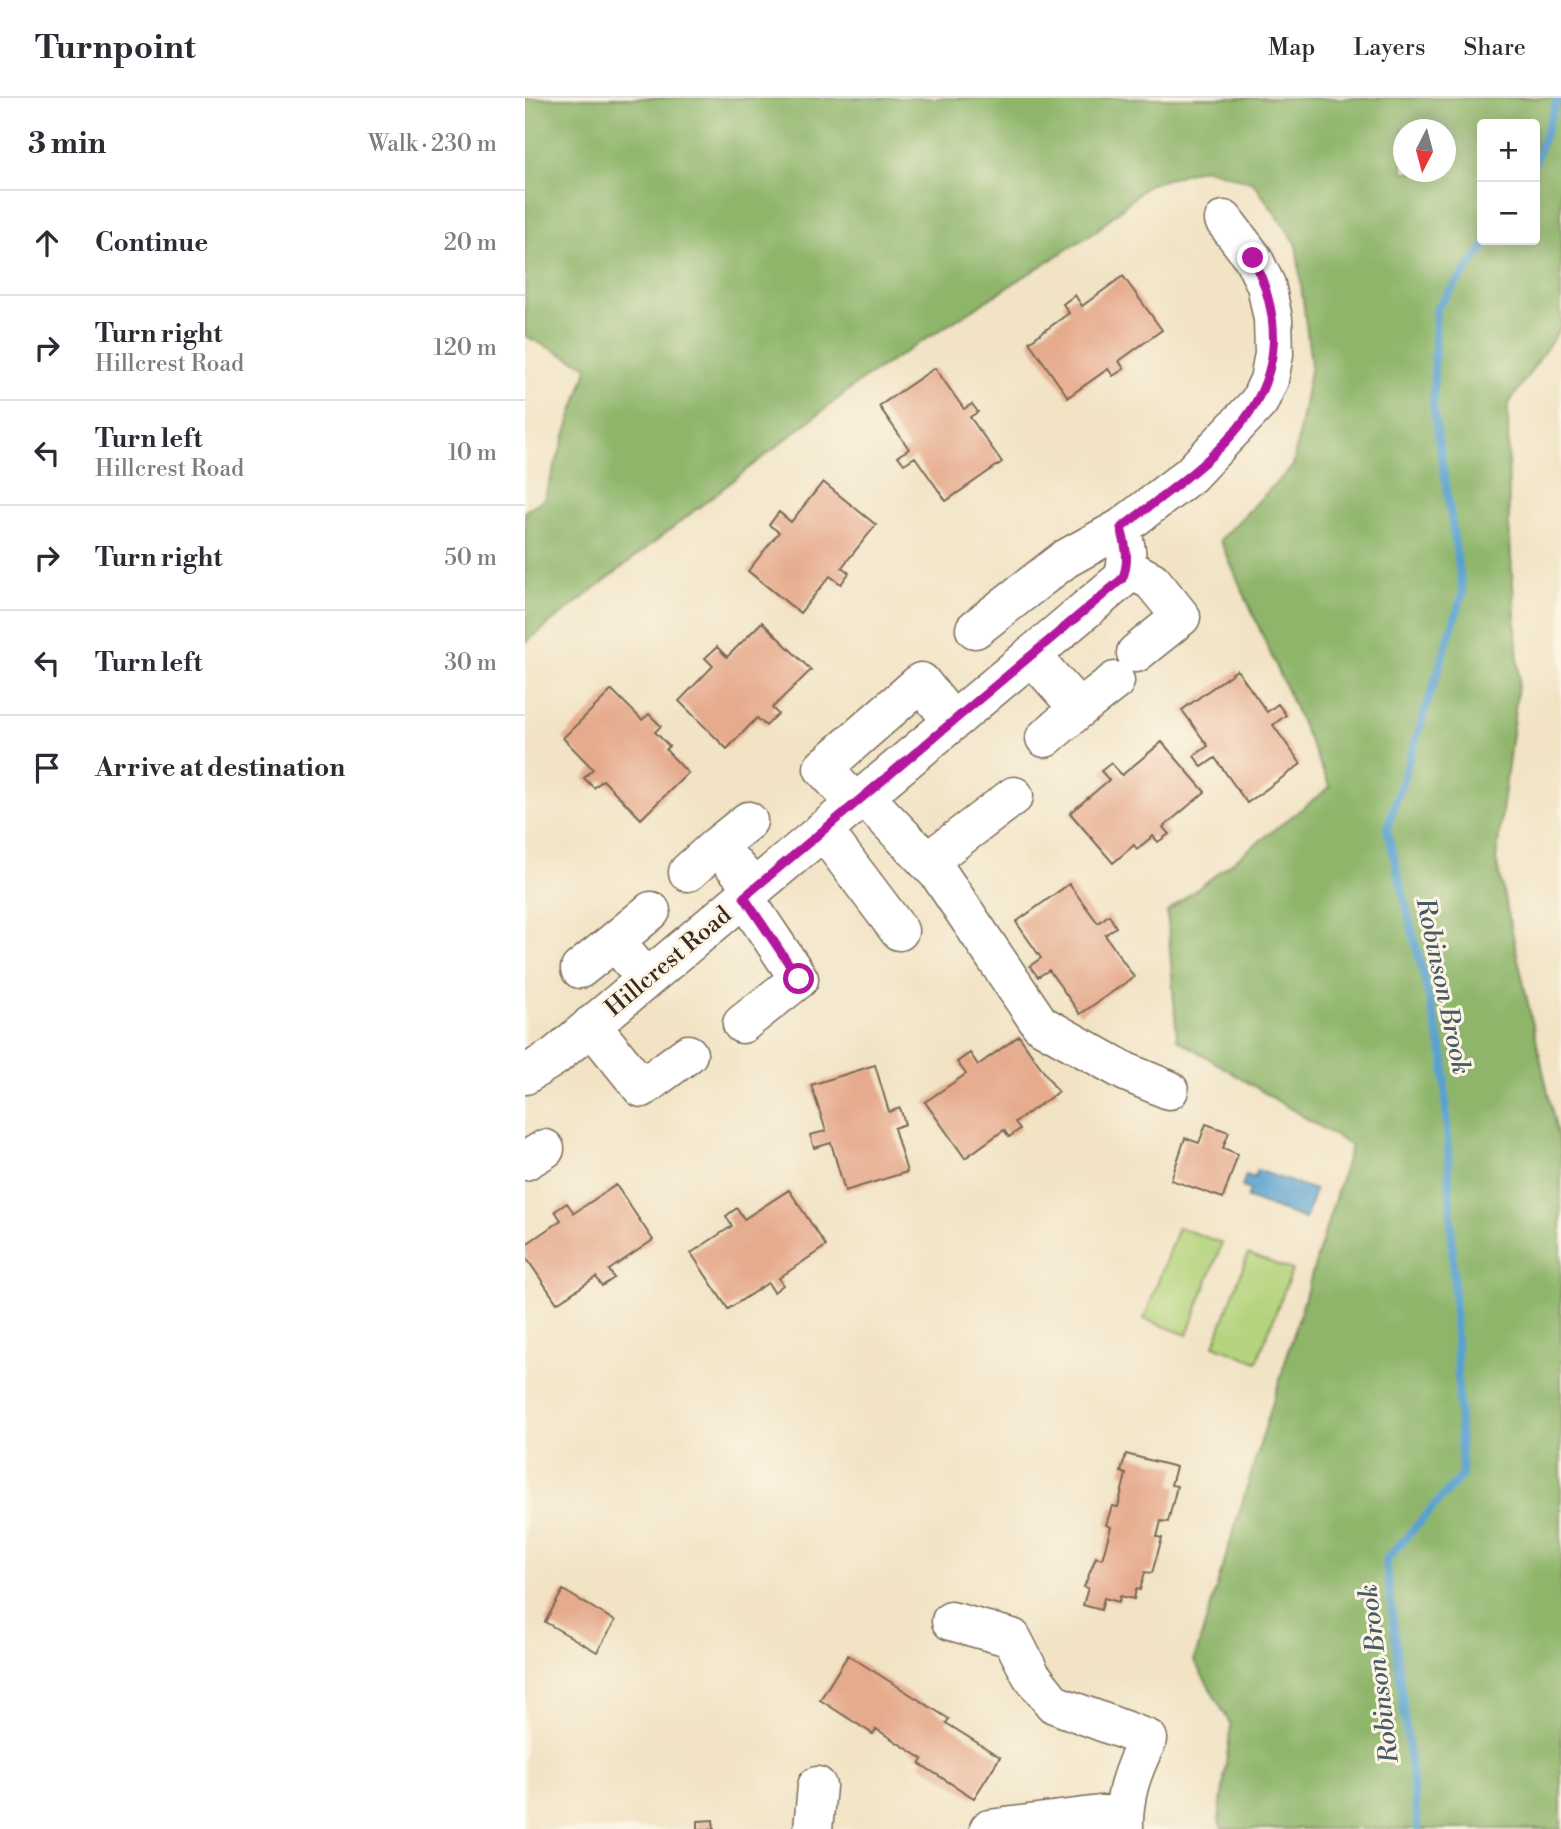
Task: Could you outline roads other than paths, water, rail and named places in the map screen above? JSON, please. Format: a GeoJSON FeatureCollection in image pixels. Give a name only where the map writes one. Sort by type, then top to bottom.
{"type":"FeatureCollection","features":[{"type":"Feature","properties":{"kind":"street"},"geometry":{"type":"LineString","coordinates":[[975,629],[1065,559],[1121,528],[1207,457],[1259,402],[1269,380],[1273,342],[1266,285],[1253,258],[1224,220]]}},
{"type":"Feature","properties":{"kind":"street"},"geometry":{"type":"LineString","coordinates":[[1045,738],[1181,618],[1152,581],[1127,568],[1126,544],[1121,528]]}},
{"type":"Feature","properties":{"kind":"street","name":"Hillcrest Road"},"geometry":{"type":"LineString","coordinates":[[525,1074],[554,1057],[591,1026],[1122,579],[1127,568]]}},
{"type":"Feature","properties":{"kind":"street"},"geometry":{"type":"LineString","coordinates":[[1031,656],[1079,709]]}},
{"type":"Feature","properties":{"kind":"street"},"geometry":{"type":"LineString","coordinates":[[952,721],[921,682],[823,768],[939,874],[1040,1024],[1126,1072],[1169,1090]]}},
{"type":"Feature","properties":{"kind":"street"},"geometry":{"type":"LineString","coordinates":[[927,862],[1014,796]]}},
{"type":"Feature","properties":{"kind":"street"},"geometry":{"type":"LineString","coordinates":[[688,872],[748,821]]}},
{"type":"Feature","properties":{"kind":"street"},"geometry":{"type":"LineString","coordinates":[[823,830],[899,931]]}},
{"type":"Feature","properties":{"kind":"street"},"geometry":{"type":"LineString","coordinates":[[717,846],[749,892],[799,979],[742,1024]]}},
{"type":"Feature","properties":{"kind":"street"},"geometry":{"type":"LineString","coordinates":[[580,969],[651,911]]}},
{"type":"Feature","properties":{"kind":"street"},"geometry":{"type":"LineString","coordinates":[[615,941],[646,979]]}},
{"type":"Feature","properties":{"kind":"street"},"geometry":{"type":"LineString","coordinates":[[591,1026],[642,1088],[688,1054]]}},
{"type":"Feature","properties":{"kind":"street"},"geometry":{"type":"LineString","coordinates":[[951,1621],[1012,1639],[1031,1675],[1054,1704],[1148,1739],[1132,1772],[1124,1820],[989,1829]]}},
{"type":"Feature","properties":{"kind":"street"},"geometry":{"type":"LineString","coordinates":[[813,1829],[817,1786]]}},
{"type":"Feature","properties":{"kind":"water"},"geometry":{"type":"Polygon","coordinates":[[[1257,1170],[1315,1190],[1305,1219],[1247,1198],[1250,1190],[1242,1187],[1246,1175],[1254,1178],[1257,1170]]]}},
{"type":"Feature","properties":{"kind":"waterway","name":"Robinson Brook"},"geometry":{"type":"LineString","coordinates":[[1540,148],[1558,98]]}},
{"type":"Feature","properties":{"kind":"waterway","name":"Robinson Brook"},"geometry":{"type":"LineString","coordinates":[[1418,1829],[1386,1560],[1462,1475],[1444,1059],[1387,829],[1463,593],[1433,405],[1436,309],[1486,245]]}}]}
